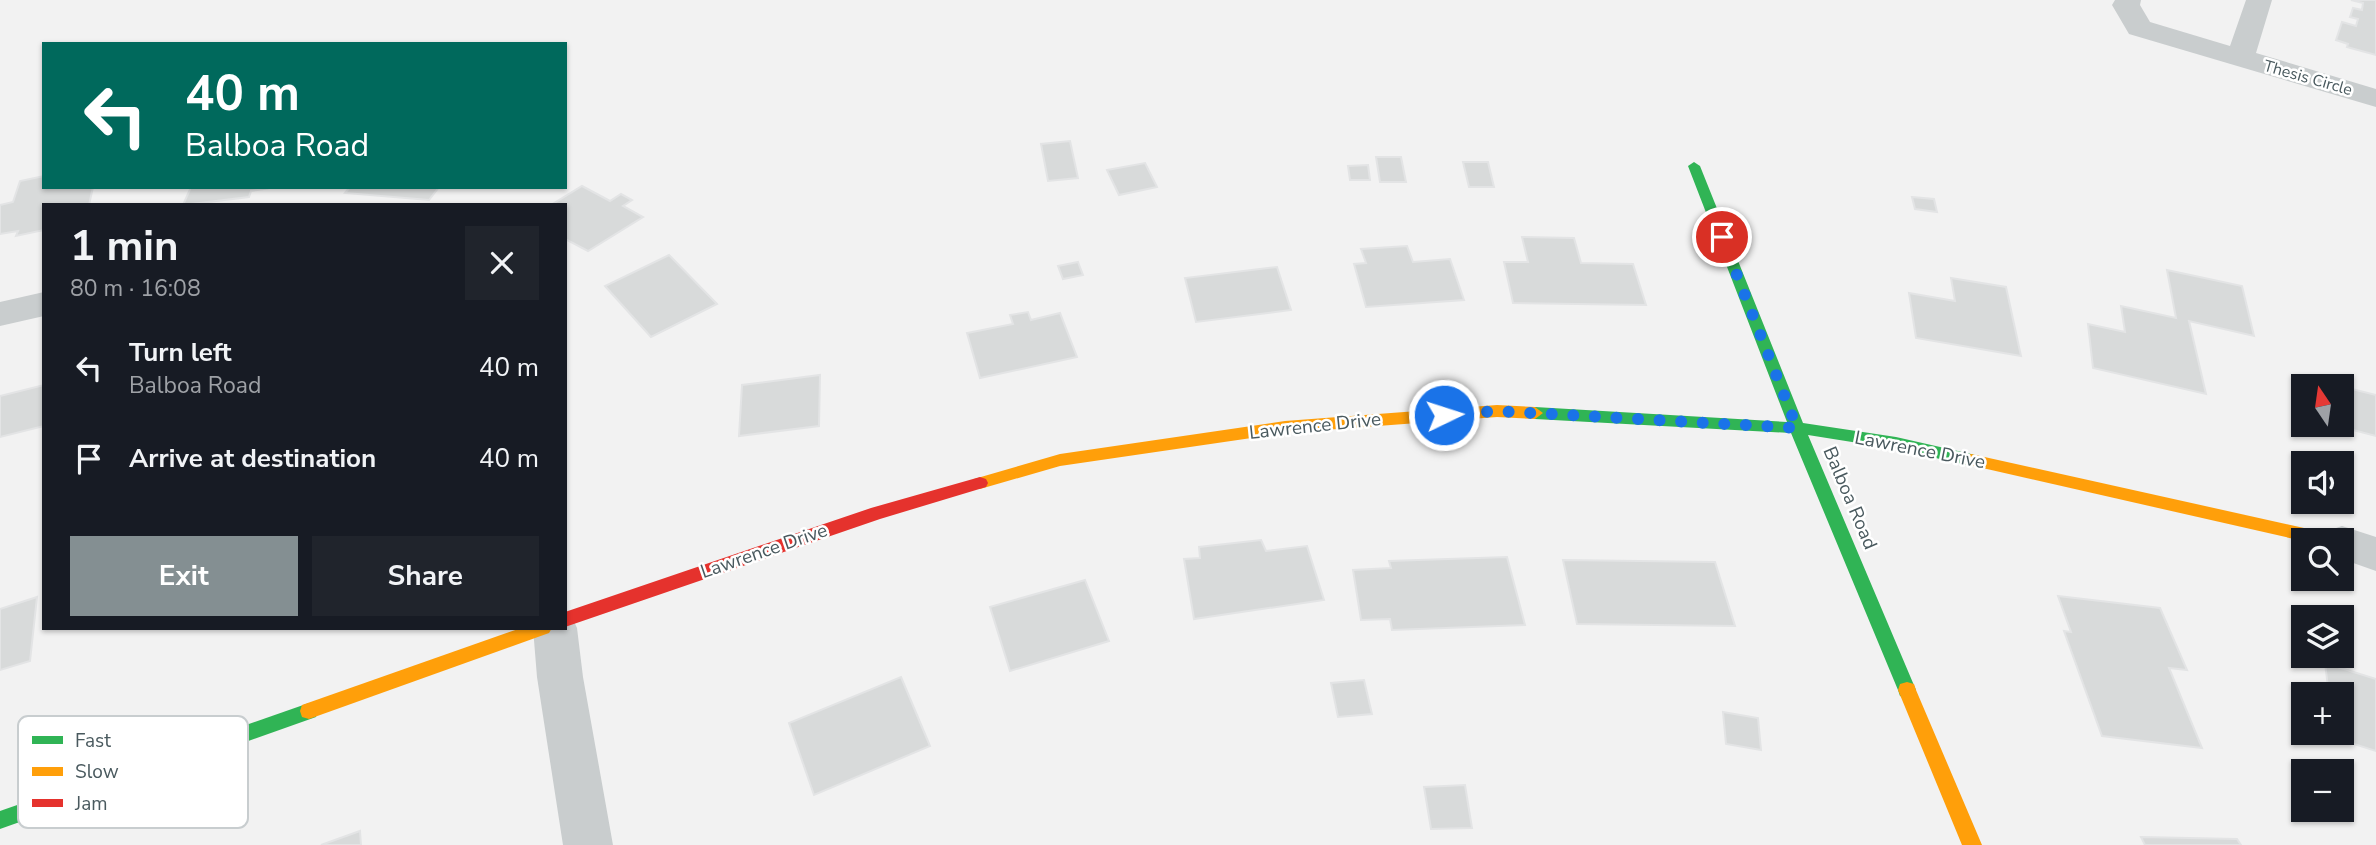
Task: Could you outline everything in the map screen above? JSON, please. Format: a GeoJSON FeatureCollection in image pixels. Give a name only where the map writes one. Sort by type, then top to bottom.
{"type":"FeatureCollection","features":[{"type":"Feature","properties":{"kind":"street","name":"Thesis Circle"},"geometry":{"type":"LineString","coordinates":[[2128,0],[2126,5],[2140,28],[2376,98]]}},
{"type":"Feature","properties":{"kind":"street","name":"Thesis Circle"},"geometry":{"type":"LineString","coordinates":[[2240,58],[2259,0]]}},
{"type":"Feature","properties":{"kind":"street","name":"Balboa Road"},"geometry":{"type":"LineString","coordinates":[[1694,166],[1797,428],[1972,845]]}},
{"type":"Feature","properties":{"kind":"street"},"geometry":{"type":"LineString","coordinates":[[0,314],[42,304]]}},
{"type":"Feature","properties":{"kind":"street","name":"Lawrence Drive"},"geometry":{"type":"LineString","coordinates":[[567,619],[877,513],[1060,460],[1285,427],[1497,411],[1797,428],[1896,443],[2291,532]]}},
{"type":"Feature","properties":{"kind":"street"},"geometry":{"type":"LineString","coordinates":[[2354,547],[2376,554]]}},
{"type":"Feature","properties":{"kind":"street"},"geometry":{"type":"LineString","coordinates":[[248,732],[537,630]]}},
{"type":"Feature","properties":{"kind":"street"},"geometry":{"type":"LineString","coordinates":[[555,630],[559,677],[588,845]]}},
{"type":"Feature","properties":{"kind":"street"},"geometry":{"type":"LineString","coordinates":[[0,820],[18,814]]}},
{"type":"Feature","properties":{"kind":"building"},"geometry":{"type":"Polygon","coordinates":[[[2351,0],[2376,0],[2376,55],[2347,47],[2348,44],[2336,40],[2342,22],[2356,26],[2358,19],[2350,17],[2353,8],[2362,10],[2363,3],[2351,0]]]}},
{"type":"Feature","properties":{"kind":"building"},"geometry":{"type":"Polygon","coordinates":[[[1070,141],[1078,178],[1048,181],[1041,144],[1070,141]]]}},
{"type":"Feature","properties":{"kind":"building"},"geometry":{"type":"Polygon","coordinates":[[[1376,157],[1401,157],[1406,182],[1380,182],[1376,157]]]}},
{"type":"Feature","properties":{"kind":"building"},"geometry":{"type":"Polygon","coordinates":[[[1463,162],[1488,162],[1494,187],[1469,187],[1463,162]]]}},
{"type":"Feature","properties":{"kind":"building"},"geometry":{"type":"Polygon","coordinates":[[[1145,163],[1157,187],[1119,195],[1107,170],[1145,163]]]}},
{"type":"Feature","properties":{"kind":"building"},"geometry":{"type":"Polygon","coordinates":[[[1368,165],[1370,180],[1350,180],[1348,166],[1368,165]]]}},
{"type":"Feature","properties":{"kind":"building"},"geometry":{"type":"Polygon","coordinates":[[[42,176],[42,189],[93,189],[89,203],[42,203],[42,230],[16,236],[18,231],[0,234],[0,205],[13,202],[20,181],[42,176]]]}},
{"type":"Feature","properties":{"kind":"building"},"geometry":{"type":"Polygon","coordinates":[[[582,186],[610,201],[621,194],[632,200],[623,206],[643,217],[588,251],[567,240],[567,203],[554,203],[582,186]]]}},
{"type":"Feature","properties":{"kind":"building"},"geometry":{"type":"Polygon","coordinates":[[[190,189],[264,189],[251,191],[249,197],[184,203],[190,189]]]}},
{"type":"Feature","properties":{"kind":"building"},"geometry":{"type":"Polygon","coordinates":[[[348,189],[437,189],[429,200],[345,193],[348,189]]]}},
{"type":"Feature","properties":{"kind":"building"},"geometry":{"type":"Polygon","coordinates":[[[1912,197],[1934,199],[1937,212],[1915,209],[1912,197]]]}},
{"type":"Feature","properties":{"kind":"building"},"geometry":{"type":"Polygon","coordinates":[[[1522,237],[1574,238],[1581,263],[1633,264],[1646,305],[1513,303],[1504,262],[1528,262],[1522,237]]]}},
{"type":"Feature","properties":{"kind":"building"},"geometry":{"type":"Polygon","coordinates":[[[1407,246],[1413,262],[1450,259],[1464,300],[1366,307],[1354,264],[1366,263],[1361,249],[1407,246]]]}},
{"type":"Feature","properties":{"kind":"building"},"geometry":{"type":"Polygon","coordinates":[[[669,255],[717,304],[651,337],[605,286],[669,255]]]}},
{"type":"Feature","properties":{"kind":"building"},"geometry":{"type":"Polygon","coordinates":[[[1078,262],[1083,275],[1063,279],[1058,266],[1078,262]]]}},
{"type":"Feature","properties":{"kind":"building"},"geometry":{"type":"Polygon","coordinates":[[[1277,267],[1291,310],[1196,322],[1185,278],[1277,267]]]}},
{"type":"Feature","properties":{"kind":"building"},"geometry":{"type":"Polygon","coordinates":[[[2167,270],[2242,286],[2254,336],[2189,321],[2206,394],[2093,368],[2088,324],[2125,332],[2121,306],[2176,318],[2167,270]]]}},
{"type":"Feature","properties":{"kind":"building"},"geometry":{"type":"Polygon","coordinates":[[[1951,278],[2006,287],[2021,356],[1916,338],[1909,293],[1955,301],[1951,278]]]}},
{"type":"Feature","properties":{"kind":"building"},"geometry":{"type":"Polygon","coordinates":[[[1028,312],[1031,320],[1060,313],[1077,357],[980,378],[967,333],[1013,324],[1010,315],[1028,312]]]}},
{"type":"Feature","properties":{"kind":"building"},"geometry":{"type":"Polygon","coordinates":[[[820,375],[819,426],[739,436],[742,385],[820,375]]]}},
{"type":"Feature","properties":{"kind":"building"},"geometry":{"type":"Polygon","coordinates":[[[42,386],[42,426],[0,437],[0,396],[42,386]]]}},
{"type":"Feature","properties":{"kind":"building"},"geometry":{"type":"Polygon","coordinates":[[[2354,390],[2376,395],[2376,436],[2354,430],[2354,390]]]}},
{"type":"Feature","properties":{"kind":"building"},"geometry":{"type":"Polygon","coordinates":[[[1261,540],[1266,551],[1307,546],[1324,600],[1194,619],[1184,559],[1200,558],[1199,547],[1261,540]]]}},
{"type":"Feature","properties":{"kind":"building"},"geometry":{"type":"Polygon","coordinates":[[[1507,557],[1525,625],[1392,630],[1390,619],[1361,620],[1353,570],[1391,568],[1389,561],[1507,557]]]}},
{"type":"Feature","properties":{"kind":"building"},"geometry":{"type":"Polygon","coordinates":[[[1563,560],[1715,562],[1735,626],[1577,624],[1563,560]]]}},
{"type":"Feature","properties":{"kind":"building"},"geometry":{"type":"Polygon","coordinates":[[[1085,580],[1109,641],[1010,671],[990,607],[1085,580]]]}},
{"type":"Feature","properties":{"kind":"building"},"geometry":{"type":"Polygon","coordinates":[[[2058,596],[2160,608],[2187,670],[2169,668],[2202,748],[2102,736],[2064,631],[2071,632],[2058,596]]]}},
{"type":"Feature","properties":{"kind":"building"},"geometry":{"type":"Polygon","coordinates":[[[37,597],[30,661],[0,670],[0,609],[37,597]]]}},
{"type":"Feature","properties":{"kind":"building"},"geometry":{"type":"Polygon","coordinates":[[[2326,668],[2341,668],[2376,679],[2376,751],[2354,744],[2354,682],[2327,682],[2326,668]]]}},
{"type":"Feature","properties":{"kind":"building"},"geometry":{"type":"Polygon","coordinates":[[[901,677],[930,746],[814,795],[789,723],[901,677]]]}},
{"type":"Feature","properties":{"kind":"building"},"geometry":{"type":"Polygon","coordinates":[[[1364,680],[1372,714],[1338,717],[1331,683],[1364,680]]]}},
{"type":"Feature","properties":{"kind":"building"},"geometry":{"type":"Polygon","coordinates":[[[1723,712],[1758,718],[1761,750],[1726,744],[1723,712]]]}},
{"type":"Feature","properties":{"kind":"building"},"geometry":{"type":"Polygon","coordinates":[[[1465,785],[1472,828],[1431,829],[1424,787],[1465,785]]]}},
{"type":"Feature","properties":{"kind":"building"},"geometry":{"type":"Polygon","coordinates":[[[360,831],[361,845],[321,845],[360,831]]]}},
{"type":"Feature","properties":{"kind":"building"},"geometry":{"type":"Polygon","coordinates":[[[2141,837],[2237,839],[2241,845],[2145,845],[2141,837]]]}},
{"type":"Feature","properties":{"kind":"traffic: fast"},"geometry":{"type":"LineString","coordinates":[[1694,166],[1797,428],[1907,690]]}},
{"type":"Feature","properties":{"kind":"traffic: fast"},"geometry":{"type":"LineString","coordinates":[[1535,413],[1797,428],[1896,443],[1971,460]]}},
{"type":"Feature","properties":{"kind":"traffic: fast"},"geometry":{"type":"LineString","coordinates":[[248,733],[309,711]]}},
{"type":"Feature","properties":{"kind":"traffic: fast"},"geometry":{"type":"LineString","coordinates":[[0,820],[18,814]]}},
{"type":"Feature","properties":{"kind":"traffic: slow"},"geometry":{"type":"LineString","coordinates":[[980,483],[1060,460],[1285,427],[1497,411],[1535,413]]}},
{"type":"Feature","properties":{"kind":"traffic: slow"},"geometry":{"type":"LineString","coordinates":[[1971,460],[2291,532]]}},
{"type":"Feature","properties":{"kind":"traffic: slow"},"geometry":{"type":"LineString","coordinates":[[309,711],[537,630]]}},
{"type":"Feature","properties":{"kind":"traffic: slow"},"geometry":{"type":"LineString","coordinates":[[1907,690],[1972,845]]}},
{"type":"Feature","properties":{"kind":"traffic: jam"},"geometry":{"type":"LineString","coordinates":[[567,619],[877,513],[980,483]]}},
{"type":"Feature","properties":{"kind":"route"},"geometry":{"type":"LineString","coordinates":[[1444,415],[1497,411],[1797,428],[1722,237]]}}]}
